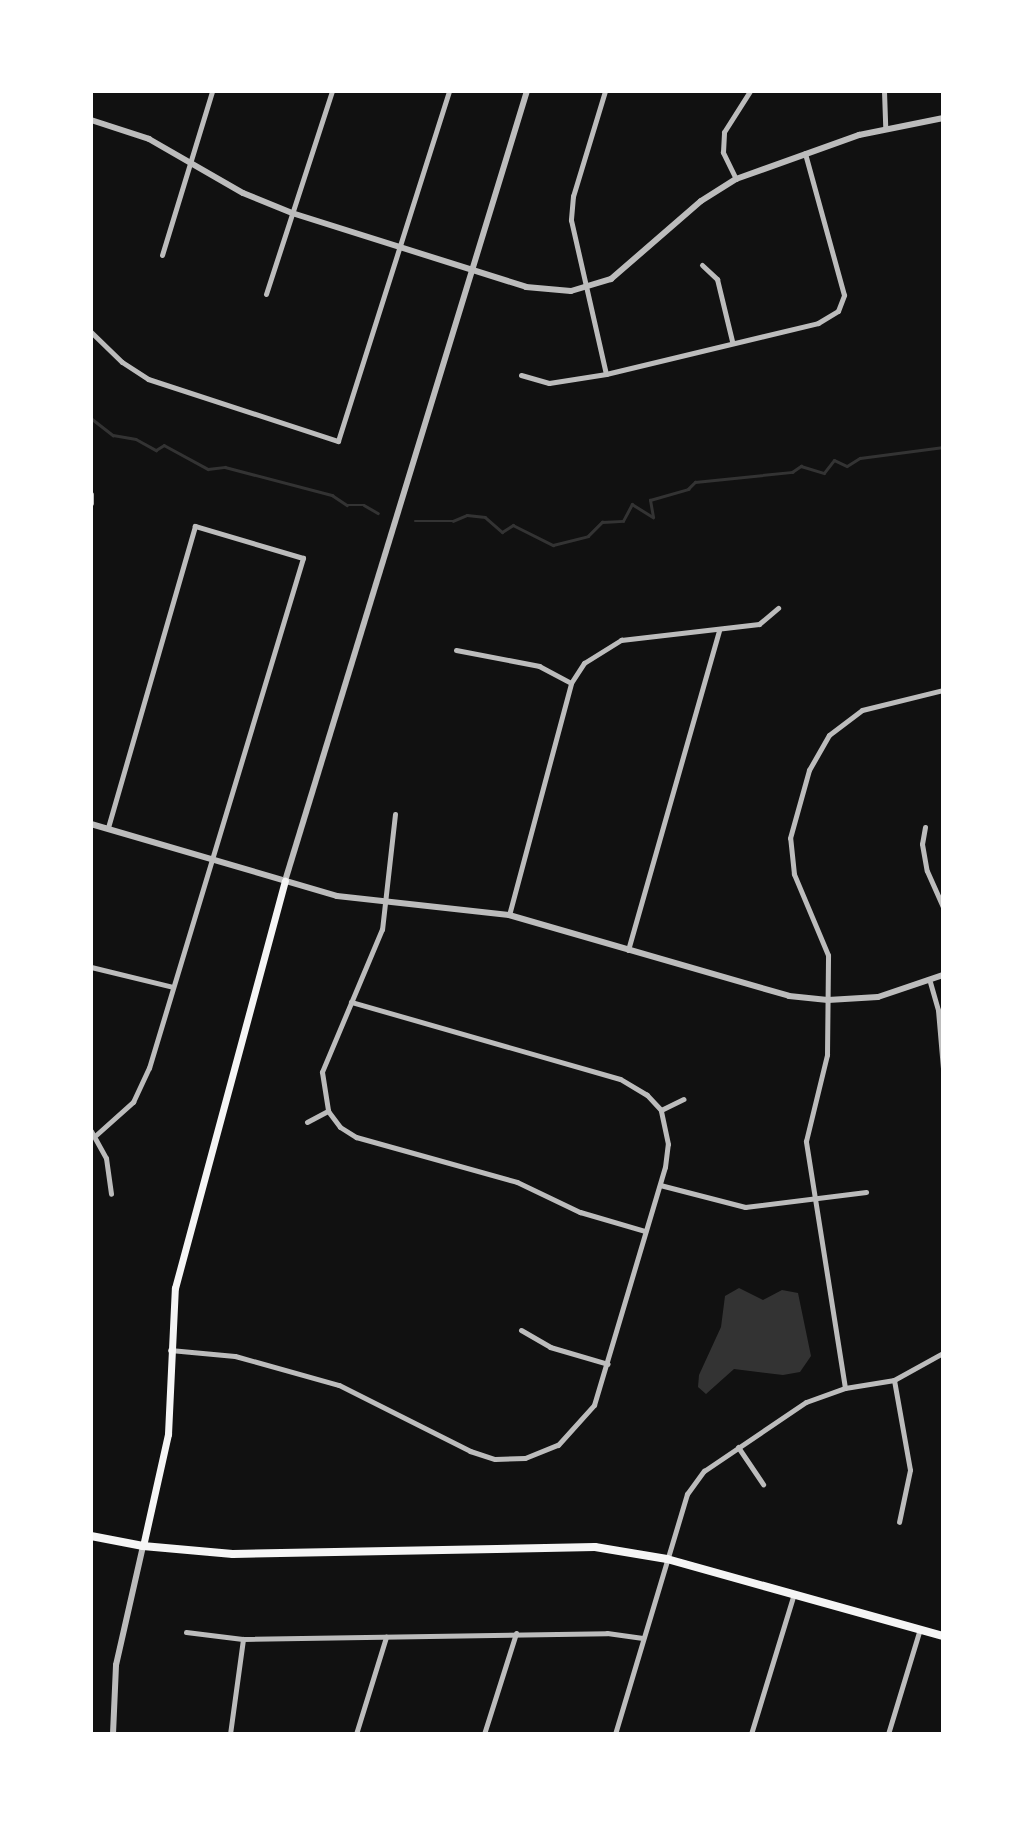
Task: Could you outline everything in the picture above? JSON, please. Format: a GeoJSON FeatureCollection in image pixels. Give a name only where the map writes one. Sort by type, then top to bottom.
{"type":"FeatureCollection","features":[{"type":"Feature","properties":{"kind":"main road"},"geometry":{"type":"LineString","coordinates":[[143,1546],[168,1434],[170,1350],[178,1275],[285,881]]}},
{"type":"Feature","properties":{"kind":"main road"},"geometry":{"type":"LineString","coordinates":[[91,1536],[143,1546],[233,1554],[595,1547],[667,1559],[794,1592],[943,1636]]}},
{"type":"Feature","properties":{"kind":"street"},"geometry":{"type":"LineString","coordinates":[[162,255],[212,91]]}},
{"type":"Feature","properties":{"kind":"street"},"geometry":{"type":"LineString","coordinates":[[266,294],[332,91]]}},
{"type":"Feature","properties":{"kind":"street"},"geometry":{"type":"LineString","coordinates":[[91,332],[121,362],[148,379],[338,441],[449,91]]}},
{"type":"Feature","properties":{"kind":"street"},"geometry":{"type":"LineString","coordinates":[[285,881],[527,91]]}},
{"type":"Feature","properties":{"kind":"street"},"geometry":{"type":"LineString","coordinates":[[605,91],[571,207],[586,289],[606,374]]}},
{"type":"Feature","properties":{"kind":"street"},"geometry":{"type":"LineString","coordinates":[[736,179],[723,152],[724,132],[750,91]]}},
{"type":"Feature","properties":{"kind":"street"},"geometry":{"type":"LineString","coordinates":[[884,91],[884,128]]}},
{"type":"Feature","properties":{"kind":"street"},"geometry":{"type":"LineString","coordinates":[[91,120],[149,139],[243,193],[292,213],[541,289],[586,289],[629,265],[701,201],[736,179],[805,153],[884,128],[943,118]]}},
{"type":"Feature","properties":{"kind":"street"},"geometry":{"type":"LineString","coordinates":[[521,375],[549,383],[606,374],[732,341],[818,323],[842,305],[839,271],[805,153]]}},
{"type":"Feature","properties":{"kind":"street"},"geometry":{"type":"LineString","coordinates":[[702,265],[717,279],[732,341]]}},
{"type":"Feature","properties":{"kind":"street"},"geometry":{"type":"LineString","coordinates":[[91,503],[92,494]]}},
{"type":"Feature","properties":{"kind":"street"},"geometry":{"type":"LineString","coordinates":[[108,828],[195,526],[303,558],[214,860],[142,1087],[121,1117],[93,1133],[106,1158],[111,1194]]}},
{"type":"Feature","properties":{"kind":"street"},"geometry":{"type":"LineString","coordinates":[[509,915],[571,683],[595,653],[621,640],[719,631],[758,624],[778,608]]}},
{"type":"Feature","properties":{"kind":"street"},"geometry":{"type":"LineString","coordinates":[[628,950],[719,631]]}},
{"type":"Feature","properties":{"kind":"street"},"geometry":{"type":"LineString","coordinates":[[456,650],[539,666],[571,683]]}},
{"type":"Feature","properties":{"kind":"street"},"geometry":{"type":"LineString","coordinates":[[845,1388],[806,1141],[827,1055],[825,942],[797,882],[790,849],[809,770],[821,746],[850,717],[943,690]]}},
{"type":"Feature","properties":{"kind":"street"},"geometry":{"type":"LineString","coordinates":[[395,814],[387,901],[376,944],[322,1072],[328,1111],[340,1127],[356,1138],[517,1182],[580,1212],[645,1231]]}},
{"type":"Feature","properties":{"kind":"street"},"geometry":{"type":"LineString","coordinates":[[91,824],[352,899],[509,915],[775,993],[828,1000],[891,994],[930,982],[943,975]]}},
{"type":"Feature","properties":{"kind":"street"},"geometry":{"type":"LineString","coordinates":[[925,827],[922,844],[927,871],[943,907]]}},
{"type":"Feature","properties":{"kind":"street"},"geometry":{"type":"LineString","coordinates":[[91,967],[173,987]]}},
{"type":"Feature","properties":{"kind":"street"},"geometry":{"type":"LineString","coordinates":[[930,982],[938,1010],[943,1068]]}},
{"type":"Feature","properties":{"kind":"street"},"geometry":{"type":"LineString","coordinates":[[170,1350],[235,1356],[339,1385],[470,1451],[510,1459],[542,1453],[573,1433],[594,1405],[660,1185],[668,1144],[661,1110],[647,1095],[620,1079],[351,1002]]}},
{"type":"Feature","properties":{"kind":"street"},"geometry":{"type":"LineString","coordinates":[[661,1110],[684,1099]]}},
{"type":"Feature","properties":{"kind":"street"},"geometry":{"type":"LineString","coordinates":[[307,1122],[328,1111]]}},
{"type":"Feature","properties":{"kind":"street"},"geometry":{"type":"LineString","coordinates":[[660,1185],[745,1206],[816,1200],[866,1192]]}},
{"type":"Feature","properties":{"kind":"street"},"geometry":{"type":"LineString","coordinates":[[521,1330],[550,1347],[608,1364]]}},
{"type":"Feature","properties":{"kind":"street"},"geometry":{"type":"LineString","coordinates":[[615,1734],[667,1559],[694,1482],[738,1447],[806,1402],[845,1388],[894,1380],[943,1353]]}},
{"type":"Feature","properties":{"kind":"street"},"geometry":{"type":"LineString","coordinates":[[894,1380],[910,1459],[910,1486],[899,1522]]}},
{"type":"Feature","properties":{"kind":"street"},"geometry":{"type":"LineString","coordinates":[[738,1447],[763,1484]]}},
{"type":"Feature","properties":{"kind":"street"},"geometry":{"type":"LineString","coordinates":[[113,1734],[116,1665],[143,1546]]}},
{"type":"Feature","properties":{"kind":"street"},"geometry":{"type":"LineString","coordinates":[[751,1734],[794,1592]]}},
{"type":"Feature","properties":{"kind":"street"},"geometry":{"type":"LineString","coordinates":[[888,1734],[920,1629]]}},
{"type":"Feature","properties":{"kind":"street"},"geometry":{"type":"LineString","coordinates":[[186,1632],[243,1639],[516,1633],[607,1633],[643,1638]]}},
{"type":"Feature","properties":{"kind":"street"},"geometry":{"type":"LineString","coordinates":[[484,1734],[516,1633]]}},
{"type":"Feature","properties":{"kind":"street"},"geometry":{"type":"LineString","coordinates":[[356,1734],[386,1637]]}},
{"type":"Feature","properties":{"kind":"street"},"geometry":{"type":"LineString","coordinates":[[230,1734],[243,1639]]}},
{"type":"Feature","properties":{"kind":"shaded area"},"geometry":{"type":"Polygon","coordinates":[[[739,1288],[763,1300],[782,1290],[798,1293],[811,1356],[800,1372],[783,1375],[734,1369],[706,1394],[698,1387],[699,1375],[721,1327],[725,1296],[739,1288]]]}},
{"type":"Feature","properties":{"kind":"waterway"},"geometry":{"type":"LineString","coordinates":[[91,418],[113,435],[136,439],[156,450],[164,445],[208,469],[225,467],[332,495],[347,505],[364,505],[378,513]]}},
{"type":"Feature","properties":{"kind":"waterway"},"geometry":{"type":"LineString","coordinates":[[415,521],[453,521],[467,515],[485,517],[502,532],[513,525],[553,545],[588,536],[602,522],[623,521],[632,504],[653,517],[650,500],[688,489],[695,482],[792,472],[801,466],[824,473],[834,460],[847,466],[860,458],[943,447]]}}]}
